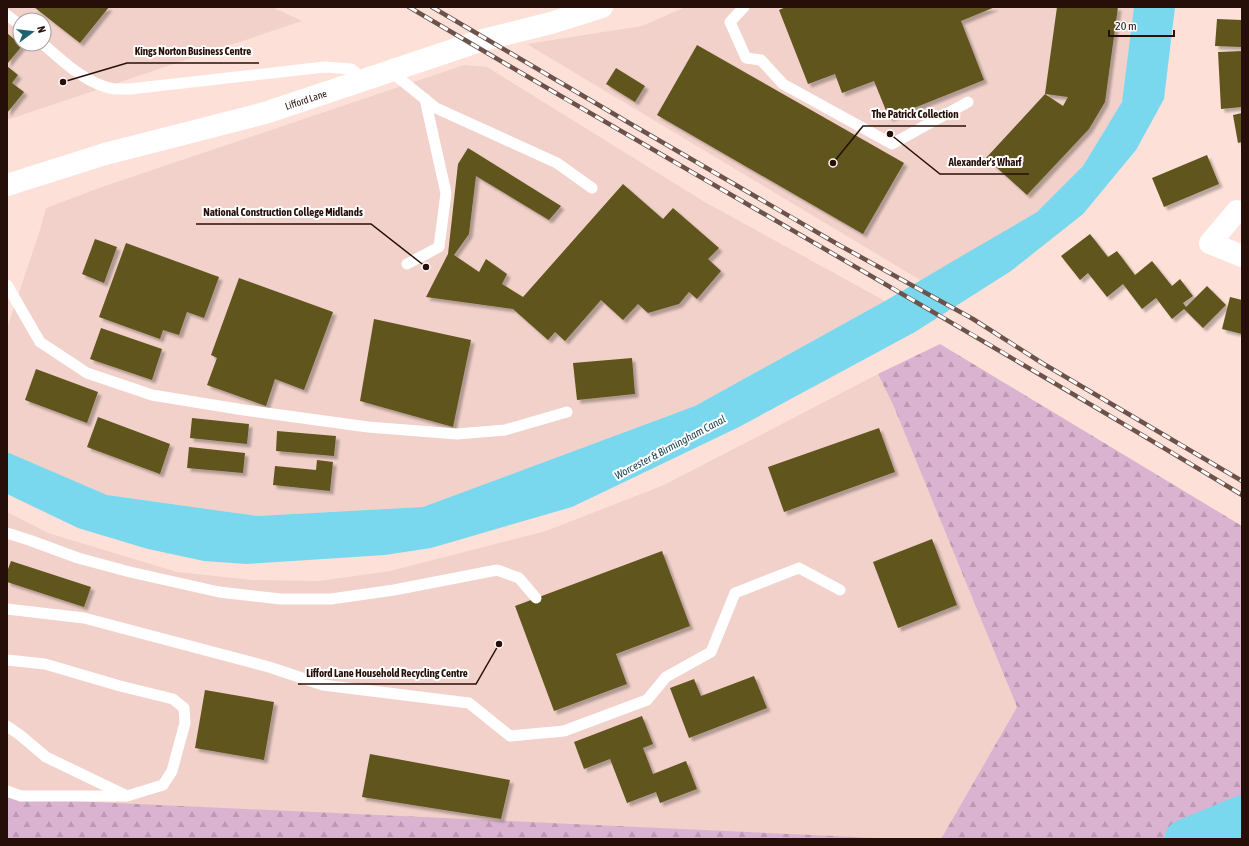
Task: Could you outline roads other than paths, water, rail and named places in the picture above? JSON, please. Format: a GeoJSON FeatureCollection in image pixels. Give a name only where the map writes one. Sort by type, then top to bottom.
{"type":"FeatureCollection","features":[{"type":"Feature","properties":{"kind":"street","name":"Lifford Lane"},"geometry":{"type":"LineString","coordinates":[[7,186],[105,154],[265,113],[483,40],[551,23],[602,7]]}},
{"type":"Feature","properties":{"kind":"street"},"geometry":{"type":"LineString","coordinates":[[1237,211],[1210,244],[1242,256]]}},
{"type":"Feature","properties":{"kind":"lane"},"geometry":{"type":"LineString","coordinates":[[744,7],[730,22],[746,58],[761,60],[783,84],[892,144],[968,102]]}},
{"type":"Feature","properties":{"kind":"lane"},"geometry":{"type":"LineString","coordinates":[[52,52],[88,80],[96,84],[116,89],[137,88],[325,67],[351,69],[355,72],[360,81]]}},
{"type":"Feature","properties":{"kind":"lane"},"geometry":{"type":"LineString","coordinates":[[390,71],[436,108],[557,163],[592,188]]}},
{"type":"Feature","properties":{"kind":"lane"},"geometry":{"type":"LineString","coordinates":[[407,264],[439,247],[446,193],[425,99]]}},
{"type":"Feature","properties":{"kind":"lane"},"geometry":{"type":"LineString","coordinates":[[7,285],[40,342],[87,373],[152,395],[244,410],[368,427],[457,434],[505,430],[566,412]]}},
{"type":"Feature","properties":{"kind":"lane"},"geometry":{"type":"LineString","coordinates":[[7,534],[29,540],[78,558],[130,572],[218,592],[280,599],[331,599],[394,590],[497,570],[519,578],[536,598]]}},
{"type":"Feature","properties":{"kind":"lane"},"geometry":{"type":"LineString","coordinates":[[7,608],[84,618],[269,666],[323,685],[469,703],[510,736],[564,731],[647,700],[666,677],[711,652],[735,593],[799,568],[840,590]]}},
{"type":"Feature","properties":{"kind":"lane"},"geometry":{"type":"LineString","coordinates":[[7,660],[45,664],[120,686],[172,699],[184,708],[185,722],[172,772],[163,784],[128,796],[21,796],[7,791]]}},
{"type":"Feature","properties":{"kind":"lane"},"geometry":{"type":"LineString","coordinates":[[7,726],[20,734],[46,757],[128,796]]}},
{"type":"Feature","properties":{"kind":"water","name":"Worcester & Birmingham Canal"},"geometry":{"type":"Polygon","coordinates":[[[1134,7],[1175,7],[1164,99],[1136,150],[1083,214],[1011,271],[915,332],[739,427],[572,507],[431,548],[385,555],[247,564],[204,561],[148,549],[78,528],[7,494],[7,452],[107,495],[257,516],[423,507],[695,406],[885,301],[1037,212],[1083,166],[1122,102],[1134,7]]]}},
{"type":"Feature","properties":{"kind":"waterway"},"geometry":{"type":"LineString","coordinates":[[1184,839],[1242,815]]}},
{"type":"Feature","properties":{"kind":"railway"},"geometry":{"type":"LineString","coordinates":[[409,7],[931,310],[1242,495]]}},
{"type":"Feature","properties":{"kind":"railway"},"geometry":{"type":"LineString","coordinates":[[432,7],[839,245],[973,319],[1042,363],[1242,481]]}},
{"type":"Feature","properties":{"kind":"place","name":"Kings Norton Business Centre"},"geometry":{"type":"Point","coordinates":[63,82]}},
{"type":"Feature","properties":{"kind":"place","name":"Alexander's Wharf"},"geometry":{"type":"Point","coordinates":[890,134]}},
{"type":"Feature","properties":{"kind":"place","name":"The Patrick Collection"},"geometry":{"type":"Point","coordinates":[833,163]}},
{"type":"Feature","properties":{"kind":"place","name":"National Construction College Midlands"},"geometry":{"type":"Point","coordinates":[426,267]}},
{"type":"Feature","properties":{"kind":"place","name":"Lifford Lane Household Recycling Centre"},"geometry":{"type":"Point","coordinates":[499,644]}}]}
